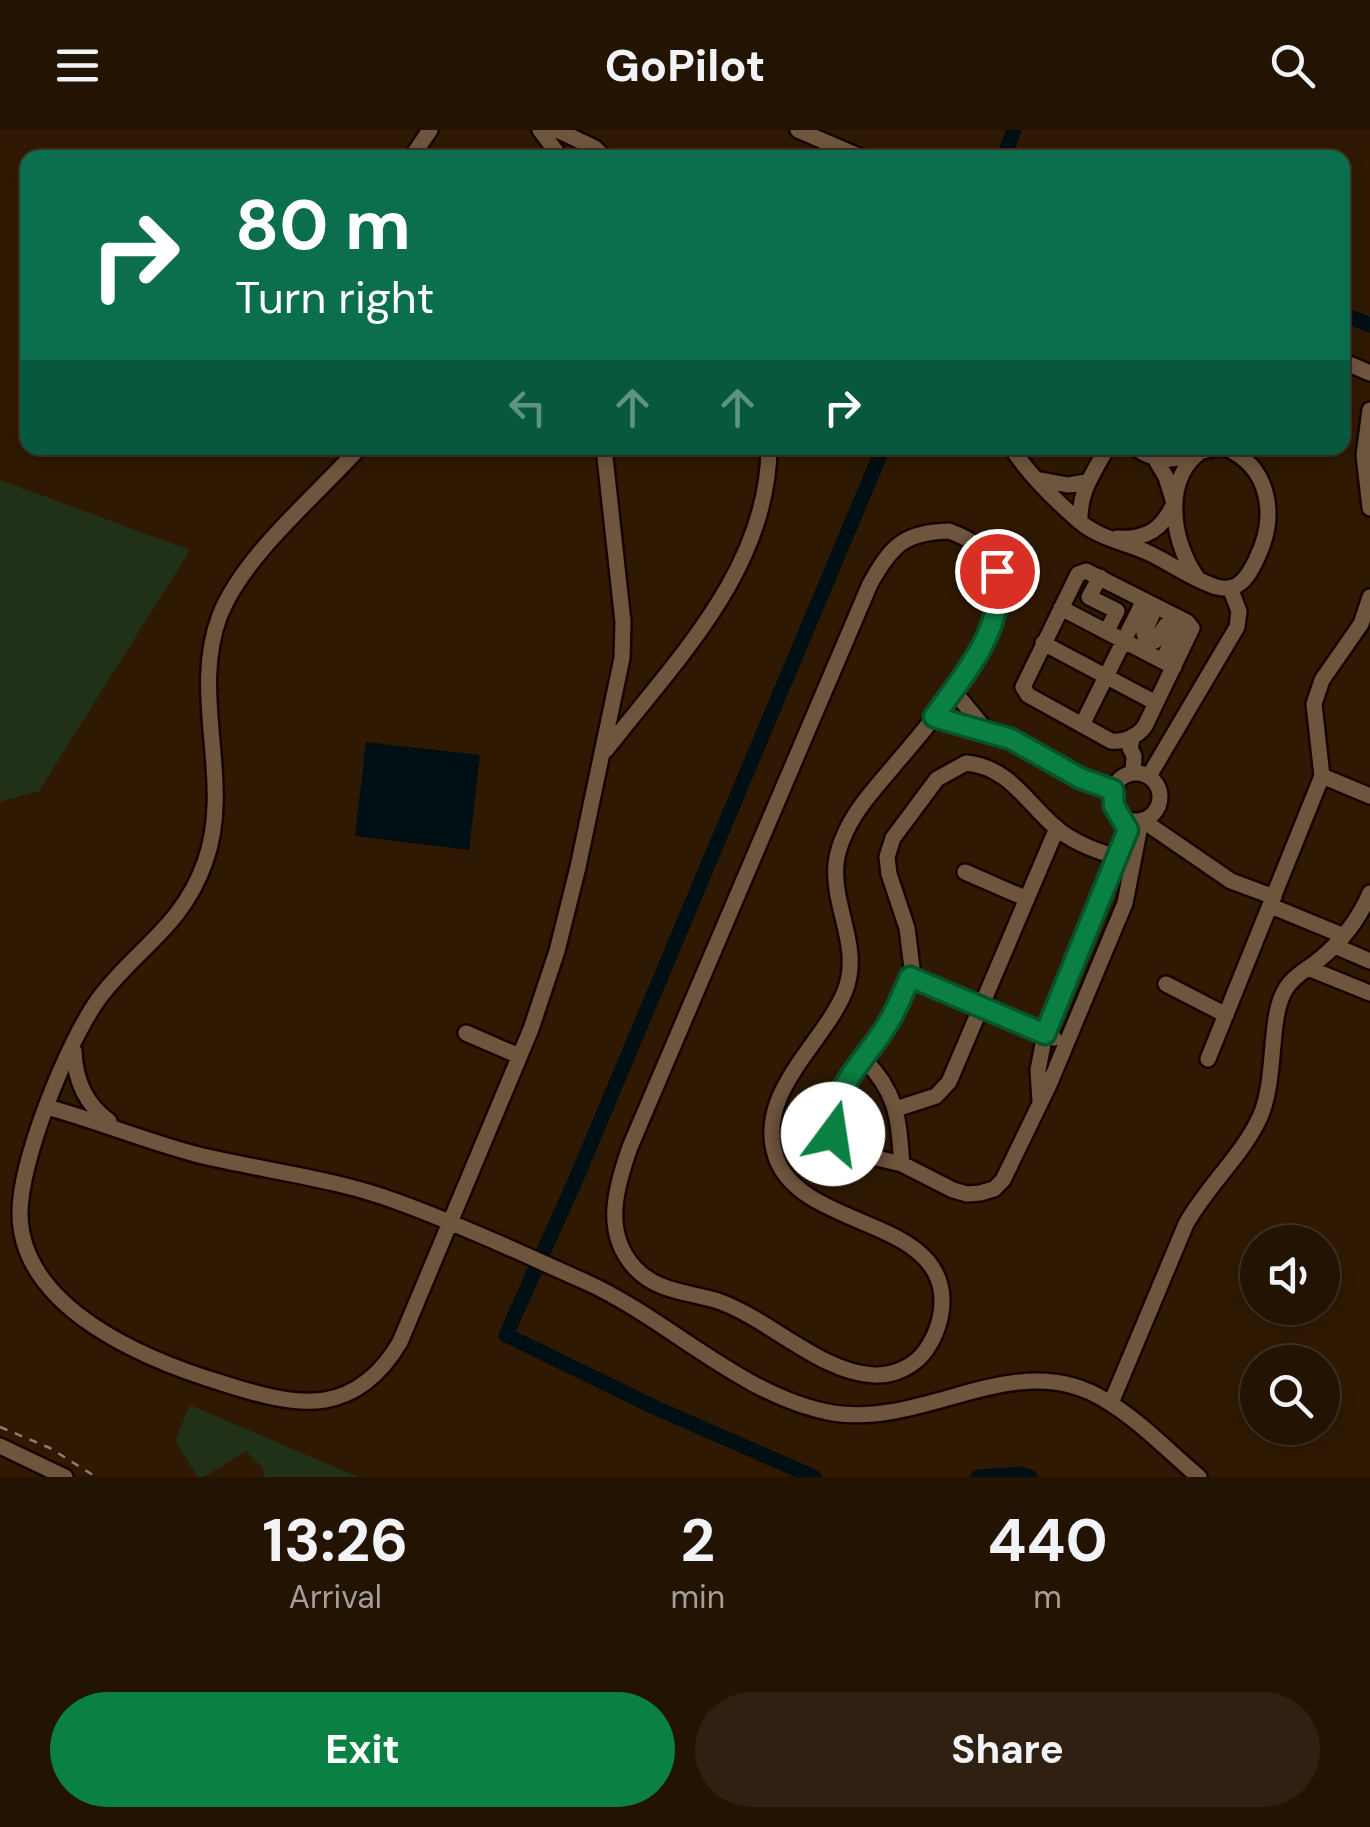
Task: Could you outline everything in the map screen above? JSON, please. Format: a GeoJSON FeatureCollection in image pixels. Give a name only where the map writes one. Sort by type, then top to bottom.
{"type":"FeatureCollection","features":[{"type":"Feature","properties":{"kind":"street"},"geometry":{"type":"LineString","coordinates":[[557,130],[597,150]]}},
{"type":"Feature","properties":{"kind":"street"},"geometry":{"type":"LineString","coordinates":[[798,130],[844,150]]}},
{"type":"Feature","properties":{"kind":"street"},"geometry":{"type":"LineString","coordinates":[[1370,410],[1364,455],[1370,508]]}},
{"type":"Feature","properties":{"kind":"street"},"geometry":{"type":"LineString","coordinates":[[352,455],[287,522],[221,613],[208,672],[215,803],[207,858],[183,908],[100,997],[47,1108],[23,1176],[20,1217],[24,1242],[44,1281],[63,1301],[121,1342],[152,1359],[250,1392],[297,1400],[325,1400],[366,1382],[384,1368],[400,1342],[520,1056],[557,951],[622,658],[623,622],[605,455]]}},
{"type":"Feature","properties":{"kind":"street"},"geometry":{"type":"LineString","coordinates":[[602,755],[712,612],[744,559],[762,510],[768,455]]}},
{"type":"Feature","properties":{"kind":"street"},"geometry":{"type":"LineString","coordinates":[[1018,455],[1080,522],[1102,537],[1147,552],[1215,587],[1230,588],[1244,580],[1266,536],[1269,507],[1261,478],[1244,455]]}},
{"type":"Feature","properties":{"kind":"street"},"geometry":{"type":"LineString","coordinates":[[1080,522],[1086,482],[1103,455]]}},
{"type":"Feature","properties":{"kind":"street"},"geometry":{"type":"LineString","coordinates":[[1148,455],[1156,460],[1166,477],[1185,560],[1199,580]]}},
{"type":"Feature","properties":{"kind":"street"},"geometry":{"type":"LineString","coordinates":[[1156,460],[1190,455]]}},
{"type":"Feature","properties":{"kind":"street"},"geometry":{"type":"LineString","coordinates":[[1102,537],[1128,539],[1148,535],[1166,522],[1180,475],[1196,455]]}},
{"type":"Feature","properties":{"kind":"street"},"geometry":{"type":"LineString","coordinates":[[1038,478],[1053,485],[1086,482]]}},
{"type":"Feature","properties":{"kind":"street"},"geometry":{"type":"LineString","coordinates":[[950,531],[971,538],[986,550],[997,571],[999,606],[992,628],[934,717],[863,803],[842,843],[836,863],[850,941],[847,986],[792,1075],[774,1120],[773,1142],[778,1162],[799,1188],[838,1213],[902,1241],[922,1256],[935,1273],[942,1294],[942,1317],[924,1354],[892,1374],[872,1375],[822,1357],[718,1301],[669,1290],[648,1279],[623,1250],[614,1228],[614,1206],[630,1147],[870,584],[886,556],[903,540],[924,532],[950,531]]}},
{"type":"Feature","properties":{"kind":"street"},"geometry":{"type":"LineString","coordinates":[[1150,603],[1144,637],[1154,641],[1166,625],[1176,630],[1156,703],[1142,731],[1114,742],[1024,691],[1023,682],[1042,644],[1081,572],[1086,570],[1187,622],[1192,628],[1168,664]]}},
{"type":"Feature","properties":{"kind":"street"},"geometry":{"type":"LineString","coordinates":[[1100,577],[1090,597],[1117,612],[1106,631]]}},
{"type":"Feature","properties":{"kind":"street"},"geometry":{"type":"LineString","coordinates":[[1125,860],[1089,847],[1057,828],[1006,777],[980,764],[966,764],[936,778],[903,821],[887,856],[892,889],[907,928],[912,968],[889,1024],[846,1082],[836,1103],[831,1122],[833,1134],[843,1146],[902,1164],[968,1194],[994,1189],[1014,1162],[1125,904],[1128,830],[1114,806],[1113,790],[1120,779],[1141,775],[1238,627],[1239,610],[1230,588]]}},
{"type":"Feature","properties":{"kind":"street"},"geometry":{"type":"LineString","coordinates":[[1208,1059],[1322,776],[1314,704],[1322,680],[1361,624],[1370,596]]}},
{"type":"Feature","properties":{"kind":"street"},"geometry":{"type":"LineString","coordinates":[[1082,724],[1124,640],[1150,603]]}},
{"type":"Feature","properties":{"kind":"street"},"geometry":{"type":"LineString","coordinates":[[1061,608],[1168,664]]}},
{"type":"Feature","properties":{"kind":"street"},"geometry":{"type":"LineString","coordinates":[[1042,644],[1156,703]]}},
{"type":"Feature","properties":{"kind":"street"},"geometry":{"type":"LineString","coordinates":[[952,690],[986,730]]}},
{"type":"Feature","properties":{"kind":"street"},"geometry":{"type":"LineString","coordinates":[[934,717],[986,730],[1040,754],[1080,778],[1113,790]]}},
{"type":"Feature","properties":{"kind":"street"},"geometry":{"type":"LineString","coordinates":[[1040,1101],[1038,1070],[1045,1034],[1160,793],[1141,775],[1130,748],[1134,736]]}},
{"type":"Feature","properties":{"kind":"street"},"geometry":{"type":"LineString","coordinates":[[1322,776],[1370,796]]}},
{"type":"Feature","properties":{"kind":"street"},"geometry":{"type":"LineString","coordinates":[[1120,815],[1146,818],[1231,881],[1370,961]]}},
{"type":"Feature","properties":{"kind":"street"},"geometry":{"type":"LineString","coordinates":[[896,1109],[936,1096],[950,1082],[1057,828]]}},
{"type":"Feature","properties":{"kind":"street"},"geometry":{"type":"LineString","coordinates":[[965,872],[1027,899]]}},
{"type":"Feature","properties":{"kind":"street"},"geometry":{"type":"LineString","coordinates":[[1111,1404],[1186,1224],[1201,1196],[1260,1117],[1269,1090],[1280,1005],[1286,989],[1366,916],[1370,893]]}},
{"type":"Feature","properties":{"kind":"street"},"geometry":{"type":"LineString","coordinates":[[1308,968],[1370,993]]}},
{"type":"Feature","properties":{"kind":"street"},"geometry":{"type":"LineString","coordinates":[[910,977],[1067,1042]]}},
{"type":"Feature","properties":{"kind":"street"},"geometry":{"type":"LineString","coordinates":[[1166,984],[1226,1015]]}},
{"type":"Feature","properties":{"kind":"street"},"geometry":{"type":"LineString","coordinates":[[466,1033],[520,1056]]}},
{"type":"Feature","properties":{"kind":"street"},"geometry":{"type":"LineString","coordinates":[[74,1047],[74,1066],[88,1101],[120,1129]]}},
{"type":"Feature","properties":{"kind":"street"},"geometry":{"type":"LineString","coordinates":[[864,1059],[880,1076],[896,1109],[902,1164]]}},
{"type":"Feature","properties":{"kind":"street"},"geometry":{"type":"LineString","coordinates":[[47,1108],[200,1155],[350,1187],[398,1202],[612,1296],[767,1389],[829,1412],[882,1415],[1026,1379],[1054,1380],[1081,1388],[1111,1404],[1198,1477]]}},
{"type":"Feature","properties":{"kind":"street"},"geometry":{"type":"LineString","coordinates":[[0,1446],[66,1477]]}},
{"type":"Feature","properties":{"kind":"path"},"geometry":{"type":"LineString","coordinates":[[0,1427],[50,1448],[96,1477]]}},
{"type":"Feature","properties":{"kind":"green space"},"geometry":{"type":"Polygon","coordinates":[[[0,480],[190,550],[39,791],[0,802],[0,480]]]}},
{"type":"Feature","properties":{"kind":"green space"},"geometry":{"type":"Polygon","coordinates":[[[190,1405],[358,1477],[265,1477],[263,1468],[246,1451],[198,1477],[175,1441],[190,1405]]]}},
{"type":"Feature","properties":{"kind":"shaded area"},"geometry":{"type":"Polygon","coordinates":[[[366,742],[480,755],[469,850],[355,836],[366,742]]]}},
{"type":"Feature","properties":{"kind":"waterway"},"geometry":{"type":"LineString","coordinates":[[1007,150],[1014,130]]}},
{"type":"Feature","properties":{"kind":"waterway"},"geometry":{"type":"LineString","coordinates":[[1350,317],[1370,325]]}},
{"type":"Feature","properties":{"kind":"waterway"},"geometry":{"type":"LineString","coordinates":[[814,1477],[656,1408],[506,1335],[576,1179],[880,455]]}},
{"type":"Feature","properties":{"kind":"waterway"},"geometry":{"type":"LineString","coordinates":[[978,1477],[1030,1477]]}},
{"type":"Feature","properties":{"kind":"route"},"geometry":{"type":"LineString","coordinates":[[833,1134],[831,1122],[846,1082],[889,1024],[910,977],[1045,1034],[1128,830],[1112,801],[1113,790],[1080,778],[1011,739],[934,717],[992,628],[999,606],[997,571]]}}]}
